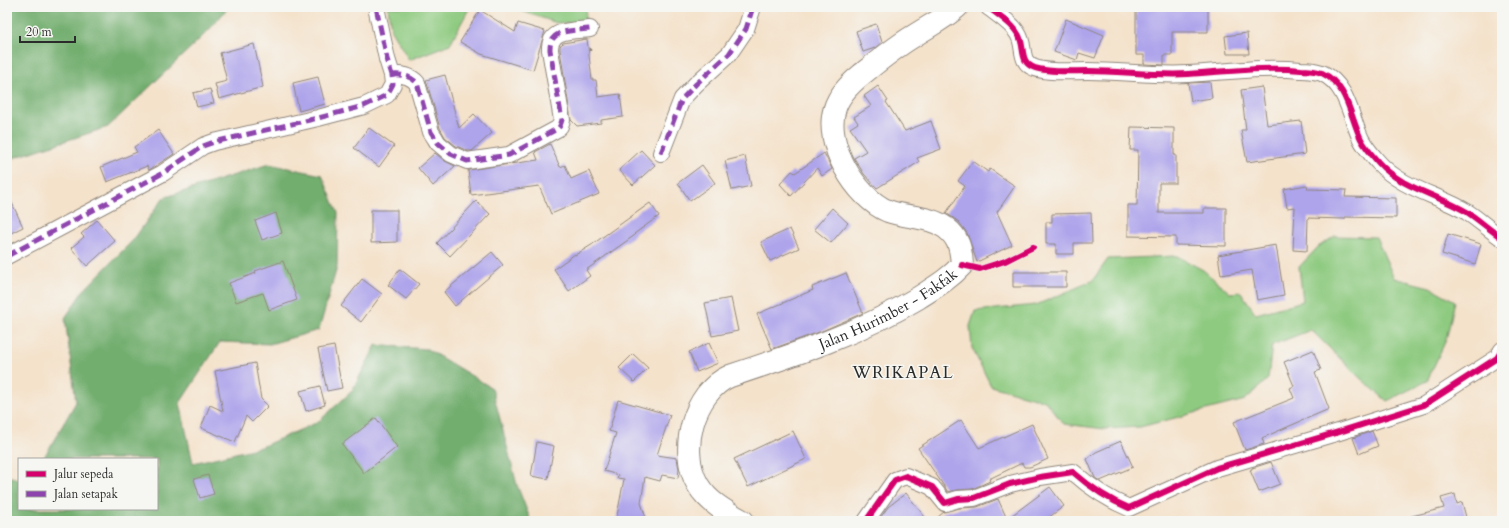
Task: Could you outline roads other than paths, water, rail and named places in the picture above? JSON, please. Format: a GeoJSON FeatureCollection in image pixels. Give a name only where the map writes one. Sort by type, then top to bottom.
{"type":"FeatureCollection","features":[{"type":"Feature","properties":{"kind":"main road","name":"Jalan Hurimber - Fakfak"},"geometry":{"type":"LineString","coordinates":[[743,521],[726,512],[711,500],[701,489],[693,473],[689,447],[690,433],[700,404],[707,393],[715,385],[730,376],[869,324],[902,307],[944,282],[962,265],[958,241],[946,228],[936,222],[888,211],[866,197],[846,170],[834,137],[833,129],[835,108],[848,87],[893,50],[958,7]]}},
{"type":"Feature","properties":{"kind":"street"},"geometry":{"type":"LineString","coordinates":[[7,256],[156,177],[203,146],[214,142],[364,106],[385,96],[393,84],[392,74],[387,59],[376,7]]}},
{"type":"Feature","properties":{"kind":"street"},"geometry":{"type":"LineString","coordinates":[[661,153],[682,99],[729,54],[746,29],[753,7]]}},
{"type":"Feature","properties":{"kind":"street"},"geometry":{"type":"LineString","coordinates":[[988,7],[1011,26],[1018,34],[1024,58],[1029,65],[1036,68],[1154,74],[1188,74],[1288,68],[1321,73],[1329,77],[1338,86],[1350,108],[1361,139],[1382,166],[1401,182],[1466,212],[1502,238]]}},
{"type":"Feature","properties":{"kind":"street"},"geometry":{"type":"LineString","coordinates":[[392,74],[400,74],[417,83],[431,132],[438,143],[451,154],[467,161],[503,157],[518,151],[560,126],[562,120],[550,50],[551,40],[559,33],[590,29]]}},
{"type":"Feature","properties":{"kind":"street"},"geometry":{"type":"LineString","coordinates":[[866,521],[895,480],[906,476],[932,487],[945,503],[958,499],[974,498],[1010,484],[1073,472],[1089,486],[1111,501],[1128,508],[1217,468],[1424,405],[1497,358],[1502,350]]}},
{"type":"Feature","properties":{"kind":"district","name":"WRIKAPAL"},"geometry":{"type":"Point","coordinates":[903,372]}}]}
